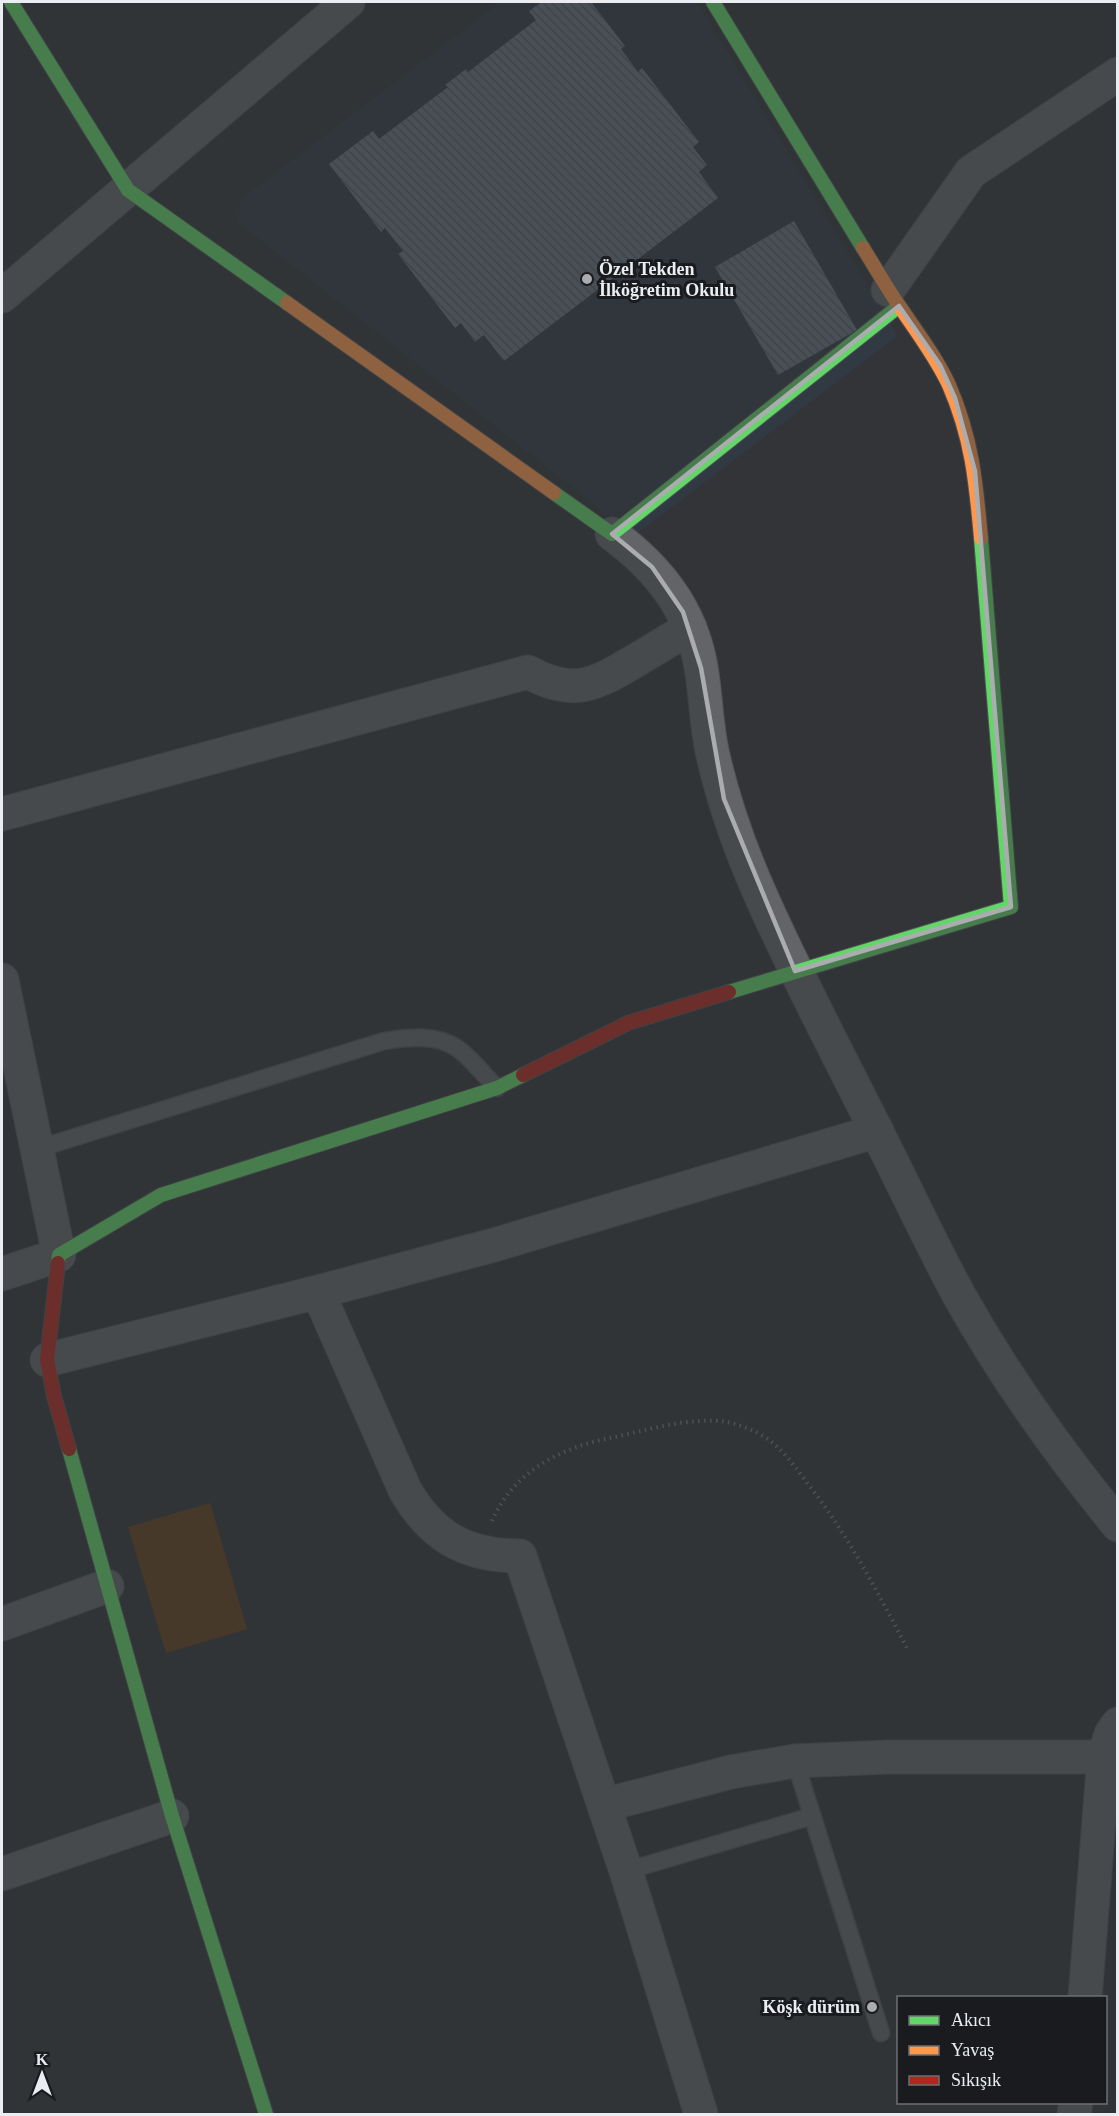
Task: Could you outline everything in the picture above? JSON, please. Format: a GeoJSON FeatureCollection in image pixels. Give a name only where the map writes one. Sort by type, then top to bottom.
{"type":"FeatureCollection","features":[{"type":"Feature","properties":{"kind":"street"},"geometry":{"type":"LineString","coordinates":[[11,2],[128,190],[612,534],[652,567],[673,595],[690,628],[701,668],[712,749],[724,799],[741,849],[795,971],[877,1131],[924,1230],[961,1299],[1044,1430],[1118,1525]]}},
{"type":"Feature","properties":{"kind":"street"},"geometry":{"type":"LineString","coordinates":[[2,296],[348,2]]}},
{"type":"Feature","properties":{"kind":"street"},"geometry":{"type":"LineString","coordinates":[[2,1274],[59,1256],[161,1195],[497,1088],[628,1023],[1011,907],[975,471],[956,398],[940,365],[893,298],[713,2]]}},
{"type":"Feature","properties":{"kind":"street"},"geometry":{"type":"LineString","coordinates":[[612,534],[893,298],[971,172],[1118,74]]}},
{"type":"Feature","properties":{"kind":"street"},"geometry":{"type":"LineString","coordinates":[[2,814],[528,672],[543,681],[561,685],[580,686],[596,683],[690,628]]}},
{"type":"Feature","properties":{"kind":"street"},"geometry":{"type":"LineString","coordinates":[[2,980],[59,1256],[47,1360],[54,1396],[172,1816],[262,2113]]}},
{"type":"Feature","properties":{"kind":"street"},"geometry":{"type":"LineString","coordinates":[[47,1360],[318,1292],[506,1241],[877,1131]]}},
{"type":"Feature","properties":{"kind":"street"},"geometry":{"type":"LineString","coordinates":[[318,1292],[415,1508],[445,1537],[462,1546],[481,1553],[520,1556],[626,1871],[701,2115]]}},
{"type":"Feature","properties":{"kind":"street"},"geometry":{"type":"LineString","coordinates":[[2,1624],[107,1586]]}},
{"type":"Feature","properties":{"kind":"street"},"geometry":{"type":"LineString","coordinates":[[1085,1996],[1108,1831],[1111,1734],[1118,1724]]}},
{"type":"Feature","properties":{"kind":"street"},"geometry":{"type":"LineString","coordinates":[[604,1805],[731,1772],[795,1761],[888,1756],[1111,1757]]}},
{"type":"Feature","properties":{"kind":"street"},"geometry":{"type":"LineString","coordinates":[[2,1874],[172,1816]]}},
{"type":"Feature","properties":{"kind":"lane"},"geometry":{"type":"LineString","coordinates":[[37,1149],[384,1041],[402,1038],[440,1041],[457,1048],[497,1088]]}},
{"type":"Feature","properties":{"kind":"lane"},"geometry":{"type":"LineString","coordinates":[[795,1761],[881,2033]]}},
{"type":"Feature","properties":{"kind":"lane"},"geometry":{"type":"LineString","coordinates":[[626,1871],[812,1816]]}},
{"type":"Feature","properties":{"kind":"path"},"geometry":{"type":"LineString","coordinates":[[481,1553],[494,1515],[504,1498],[517,1483],[549,1458],[586,1443],[682,1424],[705,1421],[728,1422],[766,1438],[793,1464],[829,1510],[860,1560],[907,1648]]}},
{"type":"Feature","properties":{"kind":"highlighted area"},"geometry":{"type":"Polygon","coordinates":[[[899,306],[940,365],[955,398],[975,471],[1011,907],[795,971],[724,799],[701,668],[683,612],[652,567],[612,534],[899,306]]]}},
{"type":"Feature","properties":{"kind":"shaded area","name":"Özel Tekden İlköğretim Okulu"},"geometry":{"type":"Polygon","coordinates":[[[501,2],[697,2],[898,336],[634,536],[238,222],[241,199],[501,2]]]}},
{"type":"Feature","properties":{"kind":"shaded area"},"geometry":{"type":"Polygon","coordinates":[[[210,1503],[247,1629],[166,1653],[128,1527],[210,1503]]]}},
{"type":"Feature","properties":{"kind":"building"},"geometry":{"type":"Polygon","coordinates":[[[542,2],[591,2],[625,46],[621,49],[638,72],[642,68],[699,142],[693,147],[707,165],[699,172],[718,198],[504,361],[484,335],[475,342],[461,323],[455,328],[398,254],[403,251],[385,228],[381,232],[329,164],[373,131],[379,139],[448,87],[445,85],[466,69],[468,72],[536,20],[529,11],[542,2]]]}},
{"type":"Feature","properties":{"kind":"building"},"geometry":{"type":"Polygon","coordinates":[[[794,221],[857,330],[778,375],[715,267],[794,221]]]}},
{"type":"Feature","properties":{"kind":"traffic: fast"},"geometry":{"type":"LineString","coordinates":[[11,2],[128,190],[287,303]]}},
{"type":"Feature","properties":{"kind":"traffic: fast"},"geometry":{"type":"LineString","coordinates":[[713,2],[863,248]]}},
{"type":"Feature","properties":{"kind":"traffic: fast"},"geometry":{"type":"LineString","coordinates":[[554,493],[612,534],[899,306]]}},
{"type":"Feature","properties":{"kind":"traffic: fast"},"geometry":{"type":"LineString","coordinates":[[729,992],[1011,907],[981,538]]}},
{"type":"Feature","properties":{"kind":"traffic: fast"},"geometry":{"type":"LineString","coordinates":[[58,1263],[59,1255],[161,1195],[497,1088],[523,1075]]}},
{"type":"Feature","properties":{"kind":"traffic: fast"},"geometry":{"type":"LineString","coordinates":[[69,1449],[172,1816],[266,2114]]}},
{"type":"Feature","properties":{"kind":"traffic: slow"},"geometry":{"type":"LineString","coordinates":[[863,248],[932,355],[957,404],[968,442],[975,479],[981,538]]}},
{"type":"Feature","properties":{"kind":"traffic: slow"},"geometry":{"type":"LineString","coordinates":[[287,303],[554,493]]}},
{"type":"Feature","properties":{"kind":"traffic: jam"},"geometry":{"type":"LineString","coordinates":[[523,1075],[628,1023],[729,992]]}},
{"type":"Feature","properties":{"kind":"traffic: jam"},"geometry":{"type":"LineString","coordinates":[[58,1263],[47,1360],[54,1396],[69,1449]]}},
{"type":"Feature","properties":{"kind":"place","name":"Özel Tekden İlköğretim Okulu"},"geometry":{"type":"Point","coordinates":[587,279]}},
{"type":"Feature","properties":{"kind":"place","name":"Köşk dürüm"},"geometry":{"type":"Point","coordinates":[872,2007]}}]}
